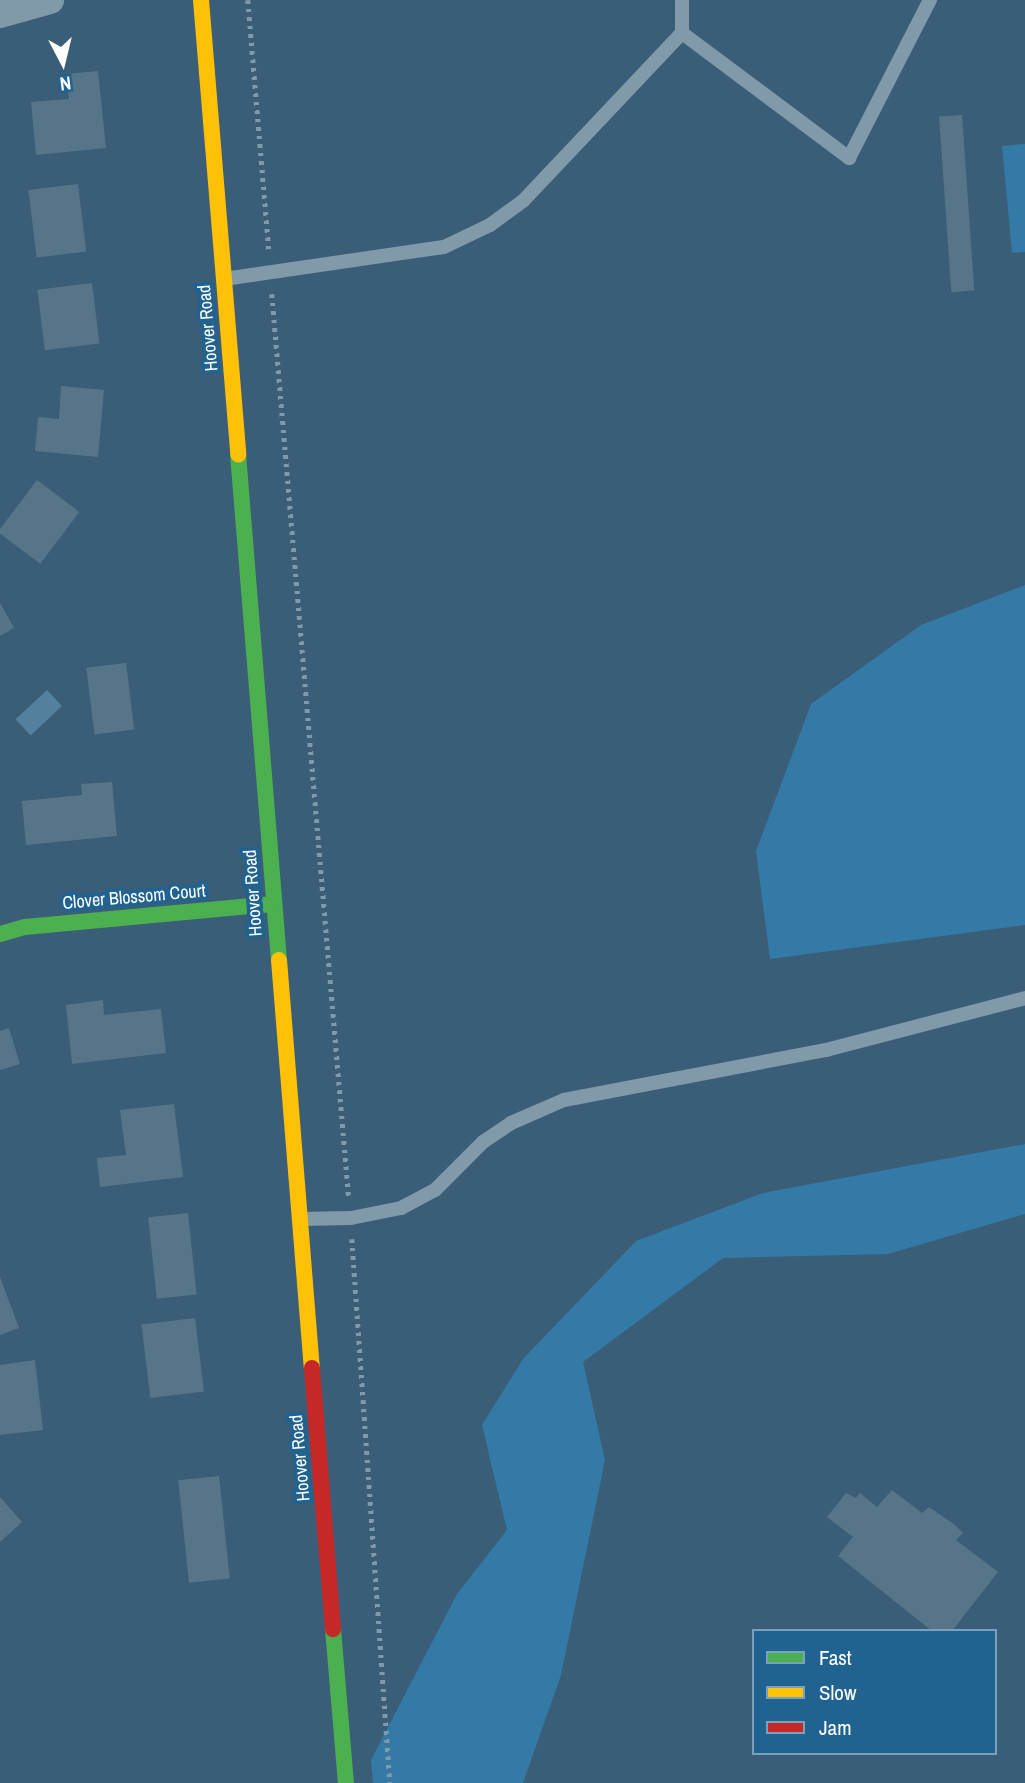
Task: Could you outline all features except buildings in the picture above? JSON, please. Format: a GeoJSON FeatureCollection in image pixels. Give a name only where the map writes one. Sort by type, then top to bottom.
{"type":"FeatureCollection","features":[{"type":"Feature","properties":{"kind":"main road","name":"Hoover Road"},"geometry":{"type":"LineString","coordinates":[[201,0],[346,1783]]}},
{"type":"Feature","properties":{"kind":"main road","name":"Clover Blossom Court"},"geometry":{"type":"LineString","coordinates":[[0,934],[24,927],[273,904]]}},
{"type":"Feature","properties":{"kind":"street"},"geometry":{"type":"LineString","coordinates":[[0,14],[50,0]]}},
{"type":"Feature","properties":{"kind":"lane"},"geometry":{"type":"LineString","coordinates":[[223,279],[444,247],[490,225],[523,201],[682,33],[682,0]]}},
{"type":"Feature","properties":{"kind":"lane"},"geometry":{"type":"LineString","coordinates":[[682,33],[849,158],[930,0]]}},
{"type":"Feature","properties":{"kind":"lane"},"geometry":{"type":"LineString","coordinates":[[299,1219],[351,1218],[401,1208],[435,1190],[483,1142],[564,1100],[826,1050],[1025,998]]}},
{"type":"Feature","properties":{"kind":"path"},"geometry":{"type":"LineString","coordinates":[[248,0],[351,1218],[390,1783]]}},
{"type":"Feature","properties":{"kind":"shaded area"},"geometry":{"type":"Polygon","coordinates":[[[1025,144],[1025,252],[1012,253],[1002,146],[1025,144]]]}},
{"type":"Feature","properties":{"kind":"shaded area"},"geometry":{"type":"Polygon","coordinates":[[[1025,585],[1025,925],[770,959],[756,851],[811,704],[921,625],[1025,585]]]}},
{"type":"Feature","properties":{"kind":"shaded area"},"geometry":{"type":"Polygon","coordinates":[[[47,690],[62,706],[31,735],[16,719],[47,690]]]}},
{"type":"Feature","properties":{"kind":"shaded area"},"geometry":{"type":"Polygon","coordinates":[[[1025,1144],[1025,1214],[888,1254],[723,1258],[583,1362],[605,1460],[561,1675],[523,1783],[373,1783],[371,1760],[457,1594],[507,1530],[482,1425],[523,1359],[636,1241],[763,1193],[1025,1144]]]}},
{"type":"Feature","properties":{"kind":"traffic: fast"},"geometry":{"type":"LineString","coordinates":[[238,454],[279,960]]}},
{"type":"Feature","properties":{"kind":"traffic: fast"},"geometry":{"type":"LineString","coordinates":[[0,934],[25,927],[273,904]]}},
{"type":"Feature","properties":{"kind":"traffic: fast"},"geometry":{"type":"LineString","coordinates":[[333,1629],[346,1783]]}},
{"type":"Feature","properties":{"kind":"traffic: slow"},"geometry":{"type":"LineString","coordinates":[[201,0],[238,454]]}},
{"type":"Feature","properties":{"kind":"traffic: slow"},"geometry":{"type":"LineString","coordinates":[[279,960],[312,1368]]}},
{"type":"Feature","properties":{"kind":"traffic: jam"},"geometry":{"type":"LineString","coordinates":[[312,1368],[333,1629]]}}]}
